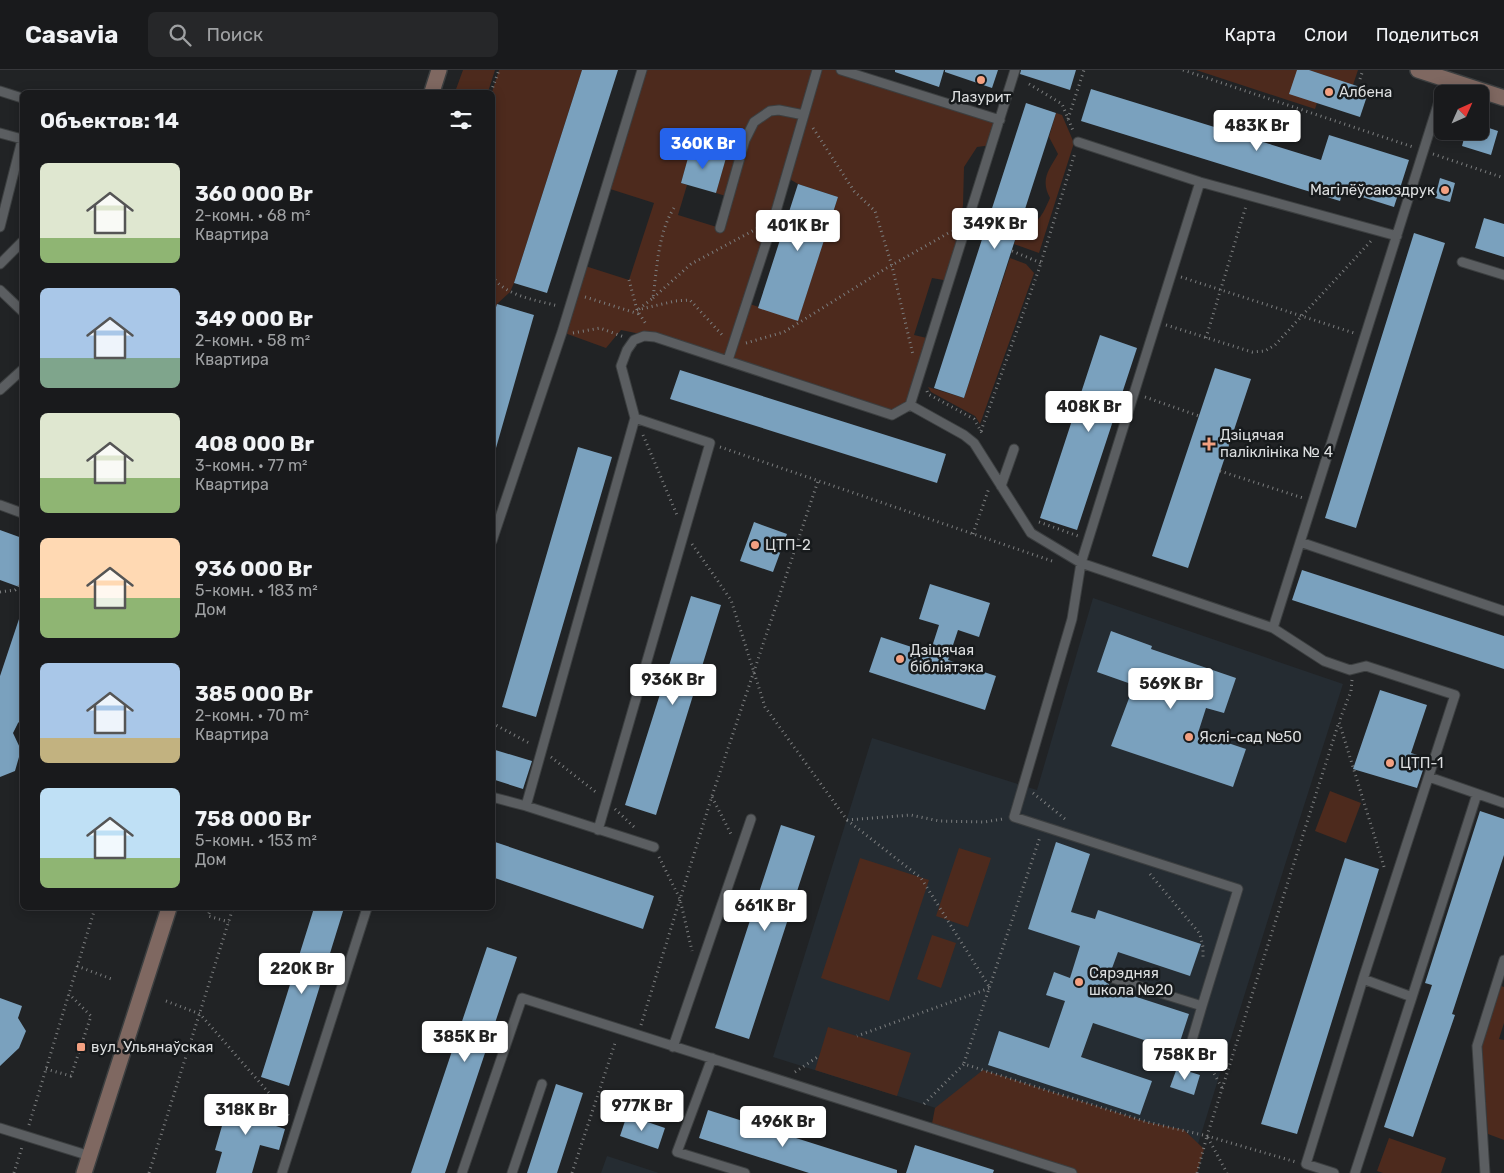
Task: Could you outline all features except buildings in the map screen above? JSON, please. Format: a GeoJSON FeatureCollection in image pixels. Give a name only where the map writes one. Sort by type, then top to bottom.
{"type":"FeatureCollection","features":[{"type":"Feature","properties":{"kind":"main road"},"geometry":{"type":"LineString","coordinates":[[433,90],[440,70]]}},
{"type":"Feature","properties":{"kind":"main road"},"geometry":{"type":"LineString","coordinates":[[1418,70],[1504,98]]}},
{"type":"Feature","properties":{"kind":"main road"},"geometry":{"type":"LineString","coordinates":[[84,1173],[168,910]]}},
{"type":"Feature","properties":{"kind":"lane"},"geometry":{"type":"LineString","coordinates":[[495,532],[569,310],[642,70]]}},
{"type":"Feature","properties":{"kind":"lane"},"geometry":{"type":"LineString","coordinates":[[728,360],[774,220],[817,70]]}},
{"type":"Feature","properties":{"kind":"lane"},"geometry":{"type":"LineString","coordinates":[[841,70],[1000,120]]}},
{"type":"Feature","properties":{"kind":"lane"},"geometry":{"type":"LineString","coordinates":[[526,806],[635,418],[621,366],[627,350],[634,340],[644,336],[655,337],[892,415],[910,405],[1015,70]]}},
{"type":"Feature","properties":{"kind":"lane"},"geometry":{"type":"LineString","coordinates":[[1273,628],[1446,79]]}},
{"type":"Feature","properties":{"kind":"lane"},"geometry":{"type":"LineString","coordinates":[[0,91],[20,97]]}},
{"type":"Feature","properties":{"kind":"lane"},"geometry":{"type":"LineString","coordinates":[[720,228],[745,140],[754,122],[770,111],[779,110],[804,115]]}},
{"type":"Feature","properties":{"kind":"lane"},"geometry":{"type":"LineString","coordinates":[[0,132],[20,139]]}},
{"type":"Feature","properties":{"kind":"lane"},"geometry":{"type":"LineString","coordinates":[[1078,142],[1200,182],[1397,236]]}},
{"type":"Feature","properties":{"kind":"lane"},"geometry":{"type":"LineString","coordinates":[[0,227],[20,148]]}},
{"type":"Feature","properties":{"kind":"lane"},"geometry":{"type":"LineString","coordinates":[[1186,1056],[1238,889],[1014,817],[1072,619],[1081,563],[1200,182]]}},
{"type":"Feature","properties":{"kind":"lane"},"geometry":{"type":"LineString","coordinates":[[0,264],[20,244]]}},
{"type":"Feature","properties":{"kind":"lane"},"geometry":{"type":"LineString","coordinates":[[1462,262],[1504,276]]}},
{"type":"Feature","properties":{"kind":"lane"},"geometry":{"type":"LineString","coordinates":[[0,290],[20,310]]}},
{"type":"Feature","properties":{"kind":"lane"},"geometry":{"type":"LineString","coordinates":[[0,390],[20,372]]}},
{"type":"Feature","properties":{"kind":"lane"},"geometry":{"type":"LineString","coordinates":[[910,405],[964,435],[974,443],[1031,533],[1081,563],[1273,628],[1324,661],[1350,670],[1366,666],[1455,695],[1363,979],[1306,1164],[1334,1173]]}},
{"type":"Feature","properties":{"kind":"lane"},"geometry":{"type":"LineString","coordinates":[[598,830],[710,443],[635,418]]}},
{"type":"Feature","properties":{"kind":"lane"},"geometry":{"type":"LineString","coordinates":[[1001,486],[1014,449]]}},
{"type":"Feature","properties":{"kind":"lane"},"geometry":{"type":"LineString","coordinates":[[0,505],[20,512]]}},
{"type":"Feature","properties":{"kind":"lane"},"geometry":{"type":"LineString","coordinates":[[1300,542],[1504,611]]}},
{"type":"Feature","properties":{"kind":"lane"},"geometry":{"type":"LineString","coordinates":[[1428,777],[1504,803]]}},
{"type":"Feature","properties":{"kind":"lane"},"geometry":{"type":"LineString","coordinates":[[1354,1173],[1477,794]]}},
{"type":"Feature","properties":{"kind":"lane"},"geometry":{"type":"LineString","coordinates":[[495,798],[654,847]]}},
{"type":"Feature","properties":{"kind":"lane"},"geometry":{"type":"LineString","coordinates":[[673,1047],[752,819]]}},
{"type":"Feature","properties":{"kind":"lane"},"geometry":{"type":"LineString","coordinates":[[282,1173],[366,910]]}},
{"type":"Feature","properties":{"kind":"lane"},"geometry":{"type":"LineString","coordinates":[[1485,1173],[1477,1046],[1501,981],[1504,960]]}},
{"type":"Feature","properties":{"kind":"lane"},"geometry":{"type":"LineString","coordinates":[[1110,977],[1202,1006]]}},
{"type":"Feature","properties":{"kind":"lane"},"geometry":{"type":"LineString","coordinates":[[1363,979],[1412,997]]}},
{"type":"Feature","properties":{"kind":"lane"},"geometry":{"type":"LineString","coordinates":[[462,1173],[522,998],[1072,1173]]}},
{"type":"Feature","properties":{"kind":"lane"},"geometry":{"type":"LineString","coordinates":[[712,1058],[678,1152],[745,1173]]}},
{"type":"Feature","properties":{"kind":"lane"},"geometry":{"type":"LineString","coordinates":[[512,1173],[542,1084]]}},
{"type":"Feature","properties":{"kind":"lane"},"geometry":{"type":"LineString","coordinates":[[0,1128],[90,1156]]}},
{"type":"Feature","properties":{"kind":"path"},"geometry":{"type":"LineString","coordinates":[[493,90],[499,70]]}},
{"type":"Feature","properties":{"kind":"path"},"geometry":{"type":"LineString","coordinates":[[1068,119],[1084,70]]}},
{"type":"Feature","properties":{"kind":"path"},"geometry":{"type":"LineString","coordinates":[[1183,70],[1504,178]]}},
{"type":"Feature","properties":{"kind":"path"},"geometry":{"type":"LineString","coordinates":[[1360,79],[1363,70]]}},
{"type":"Feature","properties":{"kind":"path"},"geometry":{"type":"LineString","coordinates":[[981,432],[1041,263],[1078,142],[1062,104],[1029,84]]}},
{"type":"Feature","properties":{"kind":"path"},"geometry":{"type":"LineString","coordinates":[[804,115],[854,191],[875,211],[892,266],[918,378]]}},
{"type":"Feature","properties":{"kind":"path"},"geometry":{"type":"LineString","coordinates":[[1206,338],[1250,196]]}},
{"type":"Feature","properties":{"kind":"path"},"geometry":{"type":"LineString","coordinates":[[653,298],[668,216],[676,206]]}},
{"type":"Feature","properties":{"kind":"path"},"geometry":{"type":"LineString","coordinates":[[638,312],[691,264],[774,220]]}},
{"type":"Feature","properties":{"kind":"path"},"geometry":{"type":"LineString","coordinates":[[574,294],[638,312],[675,301],[690,300],[732,346],[784,332],[892,266],[968,223]]}},
{"type":"Feature","properties":{"kind":"path"},"geometry":{"type":"LineString","coordinates":[[1156,322],[1252,352],[1265,351],[1275,345],[1380,231]]}},
{"type":"Feature","properties":{"kind":"path"},"geometry":{"type":"LineString","coordinates":[[1012,251],[1041,263]]}},
{"type":"Feature","properties":{"kind":"path"},"geometry":{"type":"LineString","coordinates":[[1171,274],[1365,336]]}},
{"type":"Feature","properties":{"kind":"path"},"geometry":{"type":"LineString","coordinates":[[495,280],[498,285],[510,292],[569,310]]}},
{"type":"Feature","properties":{"kind":"path"},"geometry":{"type":"LineString","coordinates":[[629,280],[638,312],[655,337]]}},
{"type":"Feature","properties":{"kind":"path"},"geometry":{"type":"LineString","coordinates":[[561,335],[600,328],[634,340]]}},
{"type":"Feature","properties":{"kind":"path"},"geometry":{"type":"LineString","coordinates":[[1134,393],[1199,416]]}},
{"type":"Feature","properties":{"kind":"path"},"geometry":{"type":"LineString","coordinates":[[635,418],[684,532],[731,600],[765,707],[847,820],[921,878],[990,988]]}},
{"type":"Feature","properties":{"kind":"path"},"geometry":{"type":"LineString","coordinates":[[710,443],[1053,562]]}},
{"type":"Feature","properties":{"kind":"path"},"geometry":{"type":"LineString","coordinates":[[1220,471],[1313,501]]}},
{"type":"Feature","properties":{"kind":"path"},"geometry":{"type":"LineString","coordinates":[[973,534],[992,480]]}},
{"type":"Feature","properties":{"kind":"path"},"geometry":{"type":"LineString","coordinates":[[638,1036],[712,796],[818,481]]}},
{"type":"Feature","properties":{"kind":"path"},"geometry":{"type":"LineString","coordinates":[[0,592],[15,590],[20,585]]}},
{"type":"Feature","properties":{"kind":"path"},"geometry":{"type":"LineString","coordinates":[[1350,670],[1352,680],[1351,691],[1339,722],[1392,891]]}},
{"type":"Feature","properties":{"kind":"path"},"geometry":{"type":"LineString","coordinates":[[1024,786],[1066,821]]}},
{"type":"Feature","properties":{"kind":"path"},"geometry":{"type":"LineString","coordinates":[[712,796],[740,852]]}},
{"type":"Feature","properties":{"kind":"path"},"geometry":{"type":"LineString","coordinates":[[847,820],[911,815],[939,821],[984,822],[1014,817]]}},
{"type":"Feature","properties":{"kind":"path"},"geometry":{"type":"LineString","coordinates":[[964,1064],[1044,827]]}},
{"type":"Feature","properties":{"kind":"path"},"geometry":{"type":"LineString","coordinates":[[1134,856],[1200,934],[1204,967]]}},
{"type":"Feature","properties":{"kind":"path"},"geometry":{"type":"LineString","coordinates":[[14,1173],[94,910]]}},
{"type":"Feature","properties":{"kind":"path"},"geometry":{"type":"LineString","coordinates":[[210,910],[208,916],[228,922]]}},
{"type":"Feature","properties":{"kind":"path"},"geometry":{"type":"LineString","coordinates":[[149,1173],[232,910]]}},
{"type":"Feature","properties":{"kind":"path"},"geometry":{"type":"LineString","coordinates":[[77,966],[114,980]]}},
{"type":"Feature","properties":{"kind":"path"},"geometry":{"type":"LineString","coordinates":[[857,1036],[990,988]]}},
{"type":"Feature","properties":{"kind":"path"},"geometry":{"type":"LineString","coordinates":[[46,1069],[71,1076],[91,1016],[69,994]]}},
{"type":"Feature","properties":{"kind":"path"},"geometry":{"type":"LineString","coordinates":[[166,1001],[200,1014],[297,1126]]}},
{"type":"Feature","properties":{"kind":"path"},"geometry":{"type":"LineString","coordinates":[[572,1173],[619,1030]]}},
{"type":"Feature","properties":{"kind":"path"},"geometry":{"type":"LineString","coordinates":[[1205,1038],[1210,1066],[1222,1089]]}},
{"type":"Feature","properties":{"kind":"path"},"geometry":{"type":"LineString","coordinates":[[802,1066],[819,1056]]}},
{"type":"Feature","properties":{"kind":"path"},"geometry":{"type":"LineString","coordinates":[[1207,1136],[1306,1164]]}},
{"type":"Feature","properties":{"kind":"path"},"geometry":{"type":"LineString","coordinates":[[1197,1173],[1207,1136]]}},
{"type":"Feature","properties":{"kind":"path"},"geometry":{"type":"LineString","coordinates":[[1207,1136],[1227,1173]]}},
{"type":"Feature","properties":{"kind":"shaded area"},"geometry":{"type":"Polygon","coordinates":[[[463,70],[495,70],[489,90],[456,90],[463,70]]]}},
{"type":"Feature","properties":{"kind":"shaded area"},"geometry":{"type":"Polygon","coordinates":[[[499,70],[582,70],[514,283],[510,292],[497,304],[495,312],[495,90],[493,90],[499,70]]]}},
{"type":"Feature","properties":{"kind":"shaded area"},"geometry":{"type":"Polygon","coordinates":[[[642,70],[841,70],[1000,120],[992,145],[977,147],[964,167],[963,205],[953,268],[949,281],[932,278],[914,335],[931,339],[910,405],[892,415],[655,337],[621,330],[606,348],[562,332],[582,265],[629,280],[654,203],[607,188],[642,70]],[[691,148],[681,183],[687,185],[678,215],[720,228],[729,197],[716,193],[726,158],[691,148]],[[786,177],[747,303],[798,320],[838,197],[798,184],[786,177]]]}},
{"type":"Feature","properties":{"kind":"shaded area"},"geometry":{"type":"Polygon","coordinates":[[[1196,70],[1297,70],[1317,103],[1315,109],[1196,70]]]}},
{"type":"Feature","properties":{"kind":"shaded area"},"geometry":{"type":"Polygon","coordinates":[[[1309,70],[1358,70],[1353,85],[1309,70]]]}},
{"type":"Feature","properties":{"kind":"shaded area"},"geometry":{"type":"Polygon","coordinates":[[[1056,113],[1062,115],[1074,143],[1039,253],[1014,244],[1019,228],[1031,224],[1039,218],[1050,198],[1046,180],[1058,154],[1049,137],[1056,113]]]}},
{"type":"Feature","properties":{"kind":"shaded area"},"geometry":{"type":"Polygon","coordinates":[[[1010,258],[1026,264],[1034,273],[980,424],[975,416],[931,392],[928,387],[964,398],[1010,258]]]}},
{"type":"Feature","properties":{"kind":"shaded area"},"geometry":{"type":"Polygon","coordinates":[[[1093,598],[1343,684],[1189,1173],[1143,1173],[773,1057],[872,738],[1037,790],[1093,598]]]}},
{"type":"Feature","properties":{"kind":"shaded area"},"geometry":{"type":"Polygon","coordinates":[[[1330,791],[1361,803],[1346,843],[1315,831],[1330,791]]]}},
{"type":"Feature","properties":{"kind":"shaded area"},"geometry":{"type":"Polygon","coordinates":[[[959,848],[991,858],[968,927],[936,916],[959,848]]]}},
{"type":"Feature","properties":{"kind":"shaded area"},"geometry":{"type":"Polygon","coordinates":[[[860,858],[929,880],[889,1001],[821,978],[860,858]]]}},
{"type":"Feature","properties":{"kind":"shaded area"},"geometry":{"type":"Polygon","coordinates":[[[932,935],[956,943],[941,988],[917,979],[932,935]]]}},
{"type":"Feature","properties":{"kind":"shaded area"},"geometry":{"type":"Polygon","coordinates":[[[1501,986],[1504,987],[1504,1023],[1499,1039],[1504,1040],[1504,1140],[1488,1134],[1482,1047],[1501,986]]]}},
{"type":"Feature","properties":{"kind":"shaded area"},"geometry":{"type":"Polygon","coordinates":[[[828,1027],[911,1053],[897,1096],[815,1070],[828,1027]]]}},
{"type":"Feature","properties":{"kind":"shaded area"},"geometry":{"type":"Polygon","coordinates":[[[983,1070],[1147,1122],[1184,1130],[1204,1149],[1197,1173],[1072,1173],[931,1129],[935,1108],[983,1070]]]}},
{"type":"Feature","properties":{"kind":"shaded area"},"geometry":{"type":"Polygon","coordinates":[[[1389,1138],[1446,1158],[1441,1173],[1383,1173],[1377,1171],[1389,1138]]]}},
{"type":"Feature","properties":{"kind":"shaded area"},"geometry":{"type":"Polygon","coordinates":[[[607,1156],[659,1173],[601,1173],[607,1156]]]}},
{"type":"Feature","properties":{"kind":"place","name":"Лазурит"},"geometry":{"type":"Point","coordinates":[981,80]}},
{"type":"Feature","properties":{"kind":"place","name":"Албена"},"geometry":{"type":"Point","coordinates":[1329,92]}},
{"type":"Feature","properties":{"kind":"place","name":"Магілёўсаюздрук"},"geometry":{"type":"Point","coordinates":[1445,190]}},
{"type":"Feature","properties":{"kind":"place","name":"Дзіцячая паліклініка № 4"},"geometry":{"type":"Point","coordinates":[1209,444]}},
{"type":"Feature","properties":{"kind":"place","name":"ЦТП-2"},"geometry":{"type":"Point","coordinates":[755,545]}},
{"type":"Feature","properties":{"kind":"place","name":"Дзіцячая бібліятэка"},"geometry":{"type":"Point","coordinates":[900,659]}},
{"type":"Feature","properties":{"kind":"place","name":"Яслі-сад №50"},"geometry":{"type":"Point","coordinates":[1189,737]}},
{"type":"Feature","properties":{"kind":"place","name":"ЦТП-1"},"geometry":{"type":"Point","coordinates":[1390,763]}},
{"type":"Feature","properties":{"kind":"place","name":"Сярэдняя школа №20"},"geometry":{"type":"Point","coordinates":[1079,982]}},
{"type":"Feature","properties":{"kind":"place","name":"вул. Ульянаўская"},"geometry":{"type":"Point","coordinates":[81,1047]}}]}
